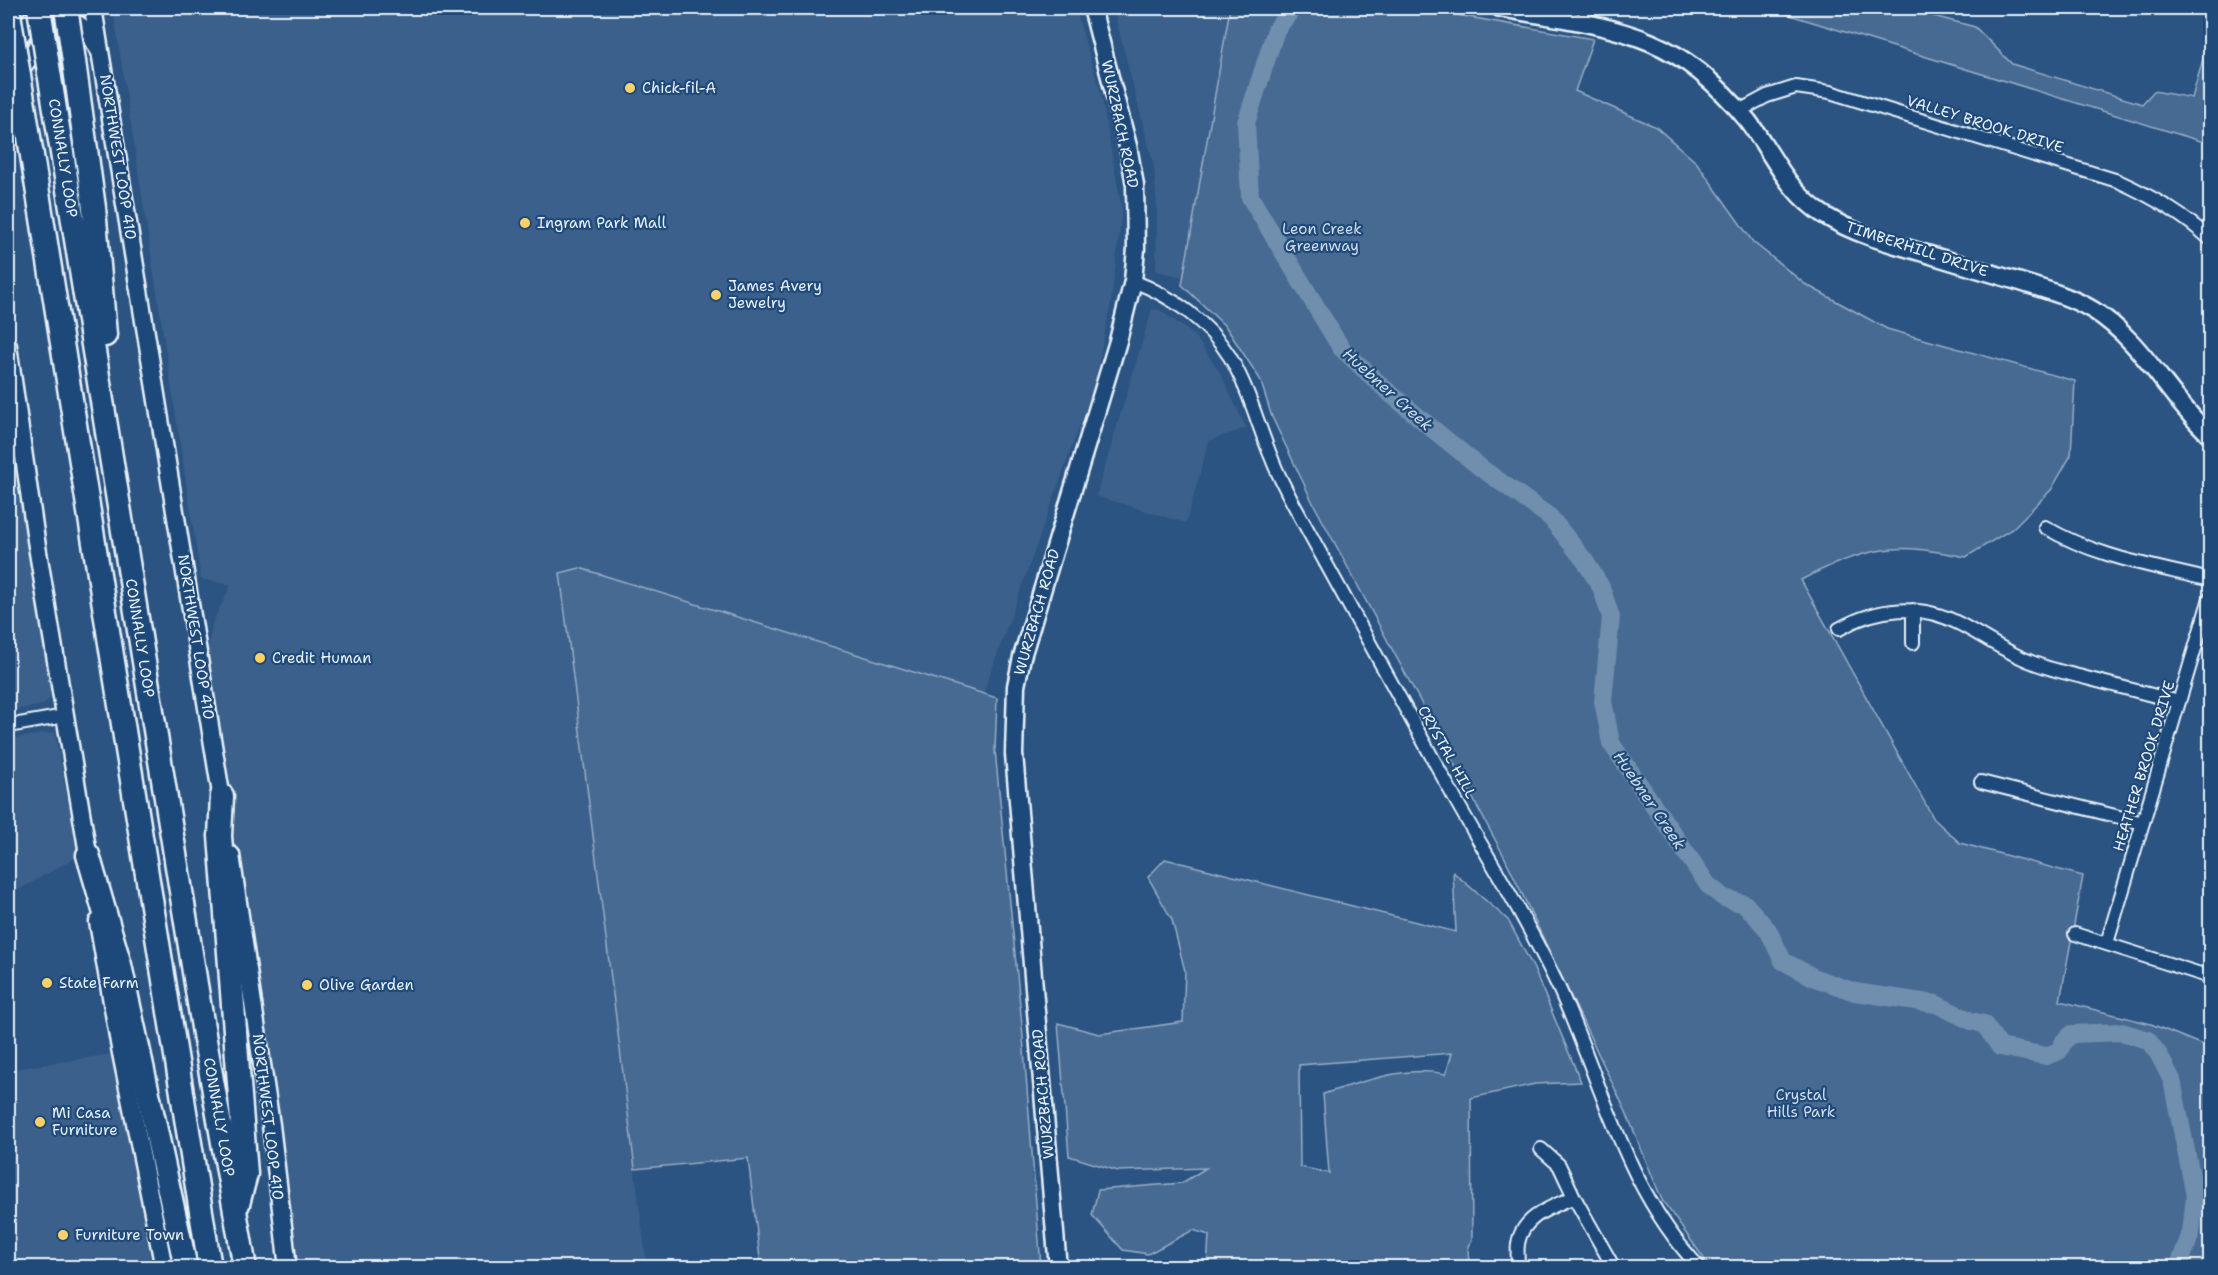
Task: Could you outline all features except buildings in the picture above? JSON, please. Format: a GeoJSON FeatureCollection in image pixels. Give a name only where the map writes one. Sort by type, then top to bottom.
{"type":"FeatureCollection","features":[{"type":"Feature","properties":{"kind":"highway","name":"CONNALLY LOOP"},"geometry":{"type":"LineString","coordinates":[[8,8],[210,1268]]}},
{"type":"Feature","properties":{"kind":"highway","name":"CONNALLY LOOP"},"geometry":{"type":"LineString","coordinates":[[39,8],[205,1040],[245,1268]]}},
{"type":"Feature","properties":{"kind":"highway"},"geometry":{"type":"LineString","coordinates":[[66,8],[94,208],[110,364],[111,452]]}},
{"type":"Feature","properties":{"kind":"highway"},"geometry":{"type":"LineString","coordinates":[[222,796],[220,836],[246,1174],[236,1211]]}},
{"type":"Feature","properties":{"kind":"highway"},"geometry":{"type":"LineString","coordinates":[[88,855],[120,965],[186,1268]]}},
{"type":"Feature","properties":{"kind":"main road"},"geometry":{"type":"LineString","coordinates":[[8,55],[39,8]]}},
{"type":"Feature","properties":{"kind":"main road","name":"NORTHWEST LOOP 410"},"geometry":{"type":"LineString","coordinates":[[93,8],[222,796],[271,1125],[288,1268]]}},
{"type":"Feature","properties":{"kind":"main road","name":"WURZBACH ROAD"},"geometry":{"type":"LineString","coordinates":[[1058,1268],[1014,754],[1016,686],[1030,626],[1118,341],[1134,281],[1135,184],[1128,146],[1092,8]]}},
{"type":"Feature","properties":{"kind":"main road","name":"TIMBERHILL DRIVE"},"geometry":{"type":"LineString","coordinates":[[1500,8],[1627,34],[1662,48],[1682,60],[1717,86],[1749,123],[1791,187],[1821,213],[1856,232],[2058,293],[2093,310],[2136,347],[2177,402],[2211,435]]}},
{"type":"Feature","properties":{"kind":"main road"},"geometry":{"type":"LineString","coordinates":[[8,90],[48,31],[61,21],[71,21],[83,28],[101,55]]}},
{"type":"Feature","properties":{"kind":"main road"},"geometry":{"type":"LineString","coordinates":[[8,346],[65,716],[120,1048],[164,1268]]}},
{"type":"Feature","properties":{"kind":"street"},"geometry":{"type":"LineString","coordinates":[[1583,24],[1587,8]]}},
{"type":"Feature","properties":{"kind":"street","name":"VALLEY BROOK DRIVE"},"geometry":{"type":"LineString","coordinates":[[1739,111],[1767,96],[1796,87],[1830,92],[2118,181],[2147,194],[2175,211],[2211,239]]}},
{"type":"Feature","properties":{"kind":"street","name":"CRYSTAL HILL"},"geometry":{"type":"LineString","coordinates":[[1134,281],[1154,289],[1190,312],[1229,356],[1248,396],[1272,461],[1294,505],[1455,799],[1532,934],[1554,978],[1643,1191],[1664,1224],[1700,1268]]}},
{"type":"Feature","properties":{"kind":"street"},"geometry":{"type":"LineString","coordinates":[[2045,527],[2102,553],[2211,580]]}},
{"type":"Feature","properties":{"kind":"street","name":"HEATHER BROOK DRIVE"},"geometry":{"type":"LineString","coordinates":[[2107,943],[2211,598]]}},
{"type":"Feature","properties":{"kind":"street"},"geometry":{"type":"LineString","coordinates":[[1913,610],[1913,643]]}},
{"type":"Feature","properties":{"kind":"street"},"geometry":{"type":"LineString","coordinates":[[1839,629],[1876,613],[1913,610],[1949,619],[2029,662],[2178,702]]}},
{"type":"Feature","properties":{"kind":"street"},"geometry":{"type":"LineString","coordinates":[[8,726],[65,716]]}},
{"type":"Feature","properties":{"kind":"street"},"geometry":{"type":"LineString","coordinates":[[1981,783],[2143,823]]}},
{"type":"Feature","properties":{"kind":"street"},"geometry":{"type":"LineString","coordinates":[[2075,934],[2211,977]]}},
{"type":"Feature","properties":{"kind":"street"},"geometry":{"type":"LineString","coordinates":[[1541,1149],[1559,1166],[1614,1268]]}},
{"type":"Feature","properties":{"kind":"street"},"geometry":{"type":"LineString","coordinates":[[1518,1268],[1518,1244],[1529,1222],[1540,1212],[1574,1197]]}},
{"type":"Feature","properties":{"kind":"shaded area"},"geometry":{"type":"Polygon","coordinates":[[[113,8],[1075,8],[1101,94],[1122,210],[1111,303],[1094,386],[983,694],[580,568],[560,573],[647,1267],[299,1267],[208,673],[208,648],[212,624],[231,585],[201,579],[113,8]]]}},
{"type":"Feature","properties":{"kind":"shaded area"},"geometry":{"type":"Polygon","coordinates":[[[1113,8],[1230,8],[1184,277],[1156,271],[1157,211],[1154,167],[1113,8]]]}},
{"type":"Feature","properties":{"kind":"shaded area"},"geometry":{"type":"Polygon","coordinates":[[[1152,309],[1160,310],[1195,336],[1221,374],[1246,428],[1209,441],[1186,523],[1096,496],[1152,309]]]}},
{"type":"Feature","properties":{"kind":"shaded area"},"geometry":{"type":"Polygon","coordinates":[[[8,406],[52,696],[43,705],[8,711],[8,406]]]}},
{"type":"Feature","properties":{"kind":"shaded area"},"geometry":{"type":"Polygon","coordinates":[[[55,732],[78,856],[8,896],[8,739],[55,732]]]}},
{"type":"Feature","properties":{"kind":"shaded area"},"geometry":{"type":"Polygon","coordinates":[[[112,1054],[150,1257],[146,1262],[107,1267],[8,1267],[8,1070],[112,1054]]]}},
{"type":"Feature","properties":{"kind":"green space"},"geometry":{"type":"Polygon","coordinates":[[[1230,8],[1418,8],[1593,39],[1575,91],[1656,127],[1697,163],[1753,242],[1805,284],[1887,329],[2075,381],[2071,455],[2051,490],[2012,529],[1966,557],[1911,549],[1881,550],[1846,560],[1801,580],[1934,819],[1960,843],[2083,876],[2060,1001],[2151,1024],[2210,1048],[2210,1267],[1710,1267],[1662,1200],[1626,1112],[1505,858],[1313,503],[1272,417],[1260,379],[1226,327],[1182,285],[1230,8]]]}},
{"type":"Feature","properties":{"kind":"green space"},"geometry":{"type":"Polygon","coordinates":[[[1784,8],[1903,8],[1975,27],[2012,64],[2142,104],[2154,91],[2192,98],[2210,34],[2210,144],[1783,13],[1784,8]]]}},
{"type":"Feature","properties":{"kind":"green space"},"geometry":{"type":"Polygon","coordinates":[[[580,568],[997,698],[995,750],[1022,1025],[1041,1267],[761,1267],[748,1158],[635,1169],[560,573],[580,568]]]}},
{"type":"Feature","properties":{"kind":"green space"},"geometry":{"type":"Polygon","coordinates":[[[1165,859],[1456,932],[1453,872],[1508,920],[1534,969],[1581,1082],[1535,1084],[1471,1098],[1472,1240],[1468,1246],[1469,1267],[1207,1267],[1209,1235],[1193,1230],[1148,1254],[1123,1250],[1092,1215],[1098,1190],[1182,1183],[1206,1168],[1118,1171],[1069,1156],[1058,1023],[1099,1034],[1183,1022],[1185,971],[1172,920],[1148,877],[1165,859]],[[1452,1053],[1299,1065],[1300,1167],[1329,1173],[1323,1094],[1399,1073],[1446,1074],[1452,1053]]]}},
{"type":"Feature","properties":{"kind":"waterway","name":"Huebner Creek"},"geometry":{"type":"LineString","coordinates":[[1293,8],[1276,30],[1246,123],[1250,197],[1341,348],[1434,430],[1481,468],[1550,517],[1585,561],[1601,587],[1611,617],[1603,701],[1611,743],[1708,885],[1724,898],[1745,904],[1768,930],[1783,961],[1815,978],[1855,992],[1936,1004],[1971,1021],[1984,1024],[2000,1047],[2046,1056],[2059,1051],[2064,1041],[2072,1034],[2121,1032],[2148,1040],[2172,1080],[2195,1196],[2191,1233],[2178,1268]]}},
{"type":"Feature","properties":{"kind":"place","name":"Chick-fil-A"},"geometry":{"type":"Point","coordinates":[630,88]}},
{"type":"Feature","properties":{"kind":"place","name":"Ingram Park Mall"},"geometry":{"type":"Point","coordinates":[525,223]}},
{"type":"Feature","properties":{"kind":"place","name":"James Avery Jewelry"},"geometry":{"type":"Point","coordinates":[716,295]}},
{"type":"Feature","properties":{"kind":"place","name":"Credit Human"},"geometry":{"type":"Point","coordinates":[260,658]}},
{"type":"Feature","properties":{"kind":"place","name":"State Farm"},"geometry":{"type":"Point","coordinates":[47,983]}},
{"type":"Feature","properties":{"kind":"place","name":"Olive Garden"},"geometry":{"type":"Point","coordinates":[307,985]}},
{"type":"Feature","properties":{"kind":"place","name":"Mi Casa Furniture"},"geometry":{"type":"Point","coordinates":[40,1122]}},
{"type":"Feature","properties":{"kind":"place","name":"Furniture Town"},"geometry":{"type":"Point","coordinates":[63,1235]}},
{"type":"Feature","properties":{"kind":"park label","name":"Leon Creek Greenway"},"geometry":{"type":"Point","coordinates":[1322,238]}},
{"type":"Feature","properties":{"kind":"park label","name":"Crystal Hills Park"},"geometry":{"type":"Point","coordinates":[1801,1104]}}]}
